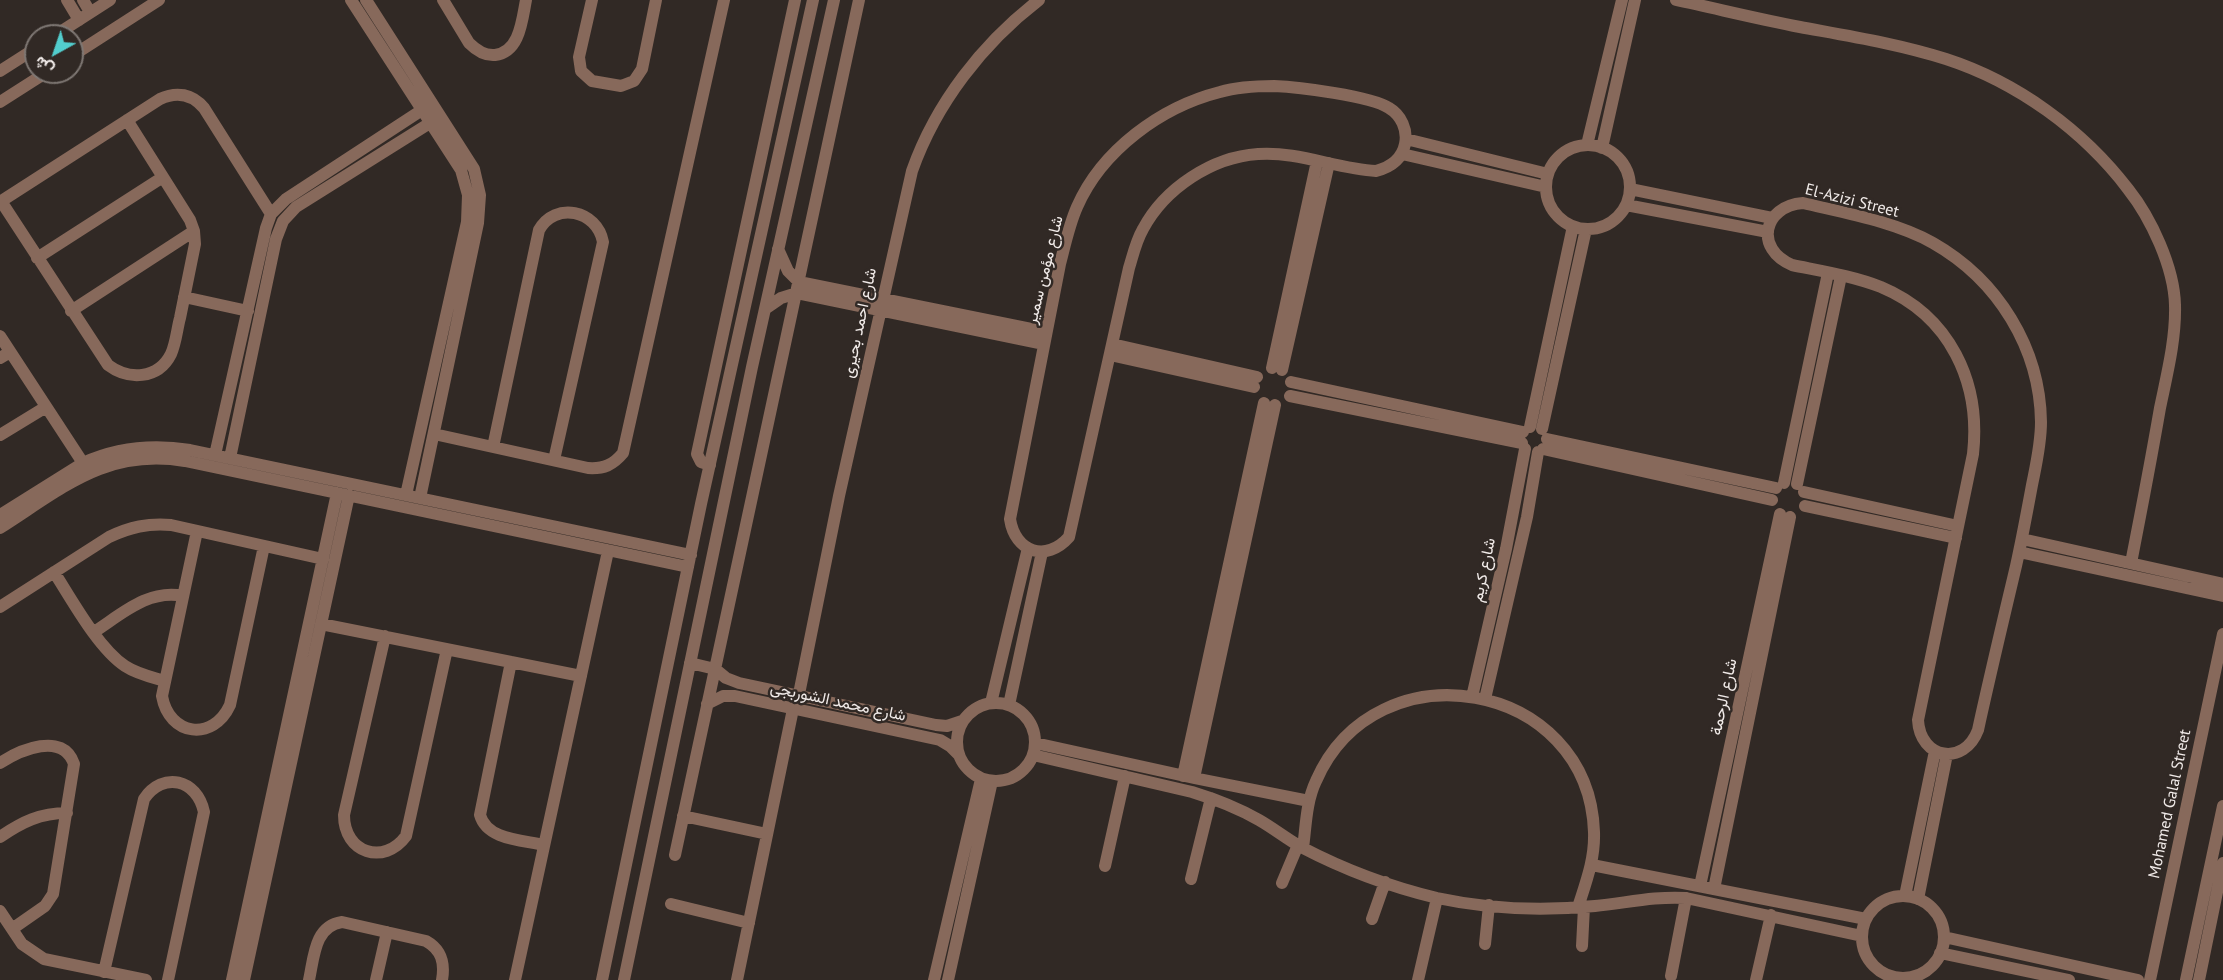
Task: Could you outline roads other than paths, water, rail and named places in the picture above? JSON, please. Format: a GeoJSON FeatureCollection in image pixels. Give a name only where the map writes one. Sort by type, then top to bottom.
{"type":"FeatureCollection","features":[{"type":"Feature","properties":{"kind":"street"},"geometry":{"type":"LineString","coordinates":[[67,0],[79,20]]}},
{"type":"Feature","properties":{"kind":"street"},"geometry":{"type":"LineString","coordinates":[[83,0],[90,12]]}},
{"type":"Feature","properties":{"kind":"street"},"geometry":{"type":"LineString","coordinates":[[73,24],[110,0]]}},
{"type":"Feature","properties":{"kind":"street"},"geometry":{"type":"LineString","coordinates":[[84,48],[159,0]]}},
{"type":"Feature","properties":{"kind":"street"},"geometry":{"type":"LineString","coordinates":[[351,0],[464,178],[468,195],[468,213],[406,495]]}},
{"type":"Feature","properties":{"kind":"street"},"geometry":{"type":"LineString","coordinates":[[366,0],[474,169],[479,186],[478,223],[420,498]]}},
{"type":"Feature","properties":{"kind":"street"},"geometry":{"type":"LineString","coordinates":[[443,0],[469,43],[482,53],[490,55],[506,51],[517,39],[526,0]]}},
{"type":"Feature","properties":{"kind":"street"},"geometry":{"type":"LineString","coordinates":[[592,0],[579,57],[581,71],[591,81],[621,86],[634,81],[642,69],[656,0]]}},
{"type":"Feature","properties":{"kind":"street"},"geometry":{"type":"LineString","coordinates":[[434,434],[599,469],[609,466],[623,453],[724,0]]}},
{"type":"Feature","properties":{"kind":"street"},"geometry":{"type":"LineString","coordinates":[[710,465],[701,462],[697,454],[795,0]]}},
{"type":"Feature","properties":{"kind":"street"},"geometry":{"type":"LineString","coordinates":[[602,980],[689,561],[813,0]]}},
{"type":"Feature","properties":{"kind":"street"},"geometry":{"type":"LineString","coordinates":[[624,980],[752,368],[834,0]]}},
{"type":"Feature","properties":{"kind":"street"},"geometry":{"type":"LineString","coordinates":[[675,855],[859,0]]}},
{"type":"Feature","properties":{"kind":"street","name":"شارع احمد بحيرى"},"geometry":{"type":"LineString","coordinates":[[799,694],[881,305],[912,171],[934,122],[960,81],[986,48],[1017,17],[1039,0]]}},
{"type":"Feature","properties":{"kind":"street"},"geometry":{"type":"LineString","coordinates":[[1587,145],[1622,0]]}},
{"type":"Feature","properties":{"kind":"street"},"geometry":{"type":"LineString","coordinates":[[1602,148],[1635,0]]}},
{"type":"Feature","properties":{"kind":"street"},"geometry":{"type":"LineString","coordinates":[[1676,0],[1946,59],[1975,70],[2048,113],[2086,142],[2113,170],[2148,218],[2171,279],[2175,303],[2173,341],[2131,564]]}},
{"type":"Feature","properties":{"kind":"street"},"geometry":{"type":"LineString","coordinates":[[808,22],[828,26]]}},
{"type":"Feature","properties":{"kind":"street"},"geometry":{"type":"LineString","coordinates":[[0,71],[24,56]]}},
{"type":"Feature","properties":{"kind":"street"},"geometry":{"type":"LineString","coordinates":[[0,102],[28,84]]}},
{"type":"Feature","properties":{"kind":"street","name":"شارع مؤمن سمير"},"geometry":{"type":"LineString","coordinates":[[1028,548],[1015,536],[1010,519],[1060,264],[1078,205],[1109,160],[1149,124],[1180,107],[1222,91],[1248,87],[1294,87],[1387,106],[1401,120],[1406,139]]}},
{"type":"Feature","properties":{"kind":"street"},"geometry":{"type":"LineString","coordinates":[[127,120],[190,220],[195,244],[171,354],[157,370],[137,376],[116,371],[108,365],[71,311],[1,201],[127,120],[168,95],[184,95],[199,102],[272,214]]}},
{"type":"Feature","properties":{"kind":"street"},"geometry":{"type":"LineString","coordinates":[[215,455],[266,228],[272,214],[281,203],[422,110]]}},
{"type":"Feature","properties":{"kind":"street"},"geometry":{"type":"LineString","coordinates":[[230,458],[276,240],[283,221],[296,207],[430,123]]}},
{"type":"Feature","properties":{"kind":"street"},"geometry":{"type":"LineString","coordinates":[[991,703],[1028,548],[1042,552],[1053,550],[1069,537],[1129,268],[1142,229],[1159,206],[1179,186],[1194,175],[1215,165],[1259,154],[1376,171],[1395,162],[1402,154],[1406,139],[1547,181]]}},
{"type":"Feature","properties":{"kind":"street"},"geometry":{"type":"LineString","coordinates":[[1587,145],[1602,148],[1619,160],[1629,178],[1626,205],[1610,223],[1599,228],[1586,229],[1573,226],[1553,211],[1547,199],[1547,181],[1554,163],[1563,153],[1574,147],[1587,145]]}},
{"type":"Feature","properties":{"kind":"street"},"geometry":{"type":"LineString","coordinates":[[1402,154],[1547,181]]}},
{"type":"Feature","properties":{"kind":"street"},"geometry":{"type":"LineString","coordinates":[[1277,369],[1323,162]]}},
{"type":"Feature","properties":{"kind":"street"},"geometry":{"type":"LineString","coordinates":[[37,258],[163,177]]}},
{"type":"Feature","properties":{"kind":"street"},"geometry":{"type":"LineString","coordinates":[[1629,189],[1772,218],[1768,232],[1769,243],[1774,253],[1782,260],[1880,287],[1901,297],[1942,333],[1961,365],[1972,399],[1975,436],[1918,720],[1922,738],[1941,752],[1912,897]]}},
{"type":"Feature","properties":{"kind":"street","name":"El-Azizi Street"},"geometry":{"type":"LineString","coordinates":[[1772,218],[1785,206],[1803,203],[1861,217],[1931,242],[1952,255],[1983,281],[2004,307],[2027,350],[2039,398],[2039,447],[2022,539],[1975,738],[1963,750],[1941,752]]}},
{"type":"Feature","properties":{"kind":"street"},"geometry":{"type":"LineString","coordinates":[[1626,205],[1768,232]]}},
{"type":"Feature","properties":{"kind":"street"},"geometry":{"type":"LineString","coordinates":[[493,447],[539,230],[548,218],[555,214],[562,212],[585,216],[598,226],[603,242],[602,250],[554,460]]}},
{"type":"Feature","properties":{"kind":"street"},"geometry":{"type":"LineString","coordinates":[[1534,440],[1573,226]]}},
{"type":"Feature","properties":{"kind":"street"},"geometry":{"type":"LineString","coordinates":[[1534,440],[1586,229]]}},
{"type":"Feature","properties":{"kind":"street"},"geometry":{"type":"LineString","coordinates":[[71,311],[194,231]]}},
{"type":"Feature","properties":{"kind":"street"},"geometry":{"type":"LineString","coordinates":[[778,249],[798,288]]}},
{"type":"Feature","properties":{"kind":"street"},"geometry":{"type":"LineString","coordinates":[[1835,274],[1801,488],[1805,506],[1800,513],[1785,515],[1775,510],[1777,490],[1835,274]]}},
{"type":"Feature","properties":{"kind":"street"},"geometry":{"type":"LineString","coordinates":[[765,309],[798,288],[1045,338]]}},
{"type":"Feature","properties":{"kind":"street"},"geometry":{"type":"LineString","coordinates":[[184,297],[248,311]]}},
{"type":"Feature","properties":{"kind":"street"},"geometry":{"type":"LineString","coordinates":[[0,336],[5,355],[46,407],[83,463]]}},
{"type":"Feature","properties":{"kind":"street"},"geometry":{"type":"LineString","coordinates":[[1111,349],[1255,382]]}},
{"type":"Feature","properties":{"kind":"street"},"geometry":{"type":"LineString","coordinates":[[732,363],[752,368]]}},
{"type":"Feature","properties":{"kind":"street"},"geometry":{"type":"LineString","coordinates":[[1277,369],[1288,375],[1291,382],[1290,396],[1286,400],[1269,404],[1259,399],[1255,382],[1261,372],[1277,369]]}},
{"type":"Feature","properties":{"kind":"street"},"geometry":{"type":"LineString","coordinates":[[1291,382],[1534,440]]}},
{"type":"Feature","properties":{"kind":"street"},"geometry":{"type":"LineString","coordinates":[[1290,396],[1534,440],[1777,490],[1801,488],[1957,532]]}},
{"type":"Feature","properties":{"kind":"street"},"geometry":{"type":"LineString","coordinates":[[1188,777],[1269,404]]}},
{"type":"Feature","properties":{"kind":"street"},"geometry":{"type":"LineString","coordinates":[[0,435],[46,407]]}},
{"type":"Feature","properties":{"kind":"street","name":"شارع كريم"},"geometry":{"type":"LineString","coordinates":[[1479,698],[1534,440]]}},
{"type":"Feature","properties":{"kind":"street"},"geometry":{"type":"LineString","coordinates":[[0,515],[83,463],[112,452],[143,447],[175,447],[420,498],[689,561]]}},
{"type":"Feature","properties":{"kind":"street"},"geometry":{"type":"LineString","coordinates":[[0,528],[93,470],[116,462],[138,458],[170,458],[609,550],[689,561]]}},
{"type":"Feature","properties":{"kind":"street"},"geometry":{"type":"LineString","coordinates":[[232,980],[256,896],[291,735],[323,559],[343,494]]}},
{"type":"Feature","properties":{"kind":"street"},"geometry":{"type":"LineString","coordinates":[[291,735],[321,624],[343,494]]}},
{"type":"Feature","properties":{"kind":"street"},"geometry":{"type":"LineString","coordinates":[[1805,506],[1957,532]]}},
{"type":"Feature","properties":{"kind":"street","name":"شارع الرحمة"},"geometry":{"type":"LineString","coordinates":[[1700,886],[1785,515]]}},
{"type":"Feature","properties":{"kind":"street","name":"شارع الرحمة"},"geometry":{"type":"LineString","coordinates":[[1714,889],[1785,515]]}},
{"type":"Feature","properties":{"kind":"street"},"geometry":{"type":"LineString","coordinates":[[0,607],[109,537],[133,527],[159,524],[323,559]]}},
{"type":"Feature","properties":{"kind":"street"},"geometry":{"type":"LineString","coordinates":[[196,531],[162,696],[169,716],[177,724],[187,728],[198,730],[218,723],[230,705],[264,546]]}},
{"type":"Feature","properties":{"kind":"street"},"geometry":{"type":"LineString","coordinates":[[2022,539],[2223,584]]}},
{"type":"Feature","properties":{"kind":"street"},"geometry":{"type":"LineString","coordinates":[[515,980],[609,550]]}},
{"type":"Feature","properties":{"kind":"street"},"geometry":{"type":"LineString","coordinates":[[1009,705],[1042,552]]}},
{"type":"Feature","properties":{"kind":"street"},"geometry":{"type":"LineString","coordinates":[[2019,552],[2223,596]]}},
{"type":"Feature","properties":{"kind":"street"},"geometry":{"type":"LineString","coordinates":[[54,572],[109,652],[125,666],[144,676],[165,681]]}},
{"type":"Feature","properties":{"kind":"street"},"geometry":{"type":"LineString","coordinates":[[94,632],[147,598],[165,594],[183,596]]}},
{"type":"Feature","properties":{"kind":"street"},"geometry":{"type":"LineString","coordinates":[[321,624],[581,676]]}},
{"type":"Feature","properties":{"kind":"street","name":"Mohamed Galal Street"},"geometry":{"type":"LineString","coordinates":[[2150,980],[2223,634]]}},
{"type":"Feature","properties":{"kind":"street"},"geometry":{"type":"LineString","coordinates":[[385,636],[344,815],[344,824],[352,841],[367,851],[376,853],[393,849],[406,836],[447,649]]}},
{"type":"Feature","properties":{"kind":"street"},"geometry":{"type":"LineString","coordinates":[[511,662],[480,814],[482,821],[491,831],[544,845]]}},
{"type":"Feature","properties":{"kind":"street","name":"شارع محمد الشوربجى"},"geometry":{"type":"LineString","coordinates":[[690,663],[715,669],[732,681],[936,725],[947,726],[962,721]]}},
{"type":"Feature","properties":{"kind":"street"},"geometry":{"type":"LineString","coordinates":[[1282,883],[1301,847],[1309,801],[1319,774],[1334,749],[1362,722],[1396,704],[1415,698],[1443,695],[1479,698],[1501,704],[1531,719],[1557,741],[1567,753],[1584,783],[1589,798],[1594,831],[1592,865],[1581,907],[1582,946]]}},
{"type":"Feature","properties":{"kind":"street","name":"شارع محمد الشوربجى"},"geometry":{"type":"LineString","coordinates":[[708,704],[718,698],[729,696],[940,740],[958,754]]}},
{"type":"Feature","properties":{"kind":"street"},"geometry":{"type":"LineString","coordinates":[[991,703],[1009,705],[1016,708],[1032,726],[1034,749],[1021,772],[1003,781],[987,780],[967,769],[958,754],[956,737],[962,721],[974,708],[991,703]]}},
{"type":"Feature","properties":{"kind":"street"},"geometry":{"type":"LineString","coordinates":[[736,980],[793,709]]}},
{"type":"Feature","properties":{"kind":"street"},"geometry":{"type":"LineString","coordinates":[[653,734],[675,738]]}},
{"type":"Feature","properties":{"kind":"street"},"geometry":{"type":"LineString","coordinates":[[0,763],[18,752],[42,746],[58,747],[69,753],[74,764],[53,894],[45,906],[12,929]]}},
{"type":"Feature","properties":{"kind":"street"},"geometry":{"type":"LineString","coordinates":[[1034,749],[1309,801]]}},
{"type":"Feature","properties":{"kind":"street"},"geometry":{"type":"LineString","coordinates":[[1034,749],[1211,798],[1259,820],[1301,847],[1344,867],[1437,898],[1531,908],[1581,907],[1661,898],[1686,898],[1862,936]]}},
{"type":"Feature","properties":{"kind":"street"},"geometry":{"type":"LineString","coordinates":[[1105,866],[1125,776]]}},
{"type":"Feature","properties":{"kind":"street"},"geometry":{"type":"LineString","coordinates":[[934,980],[987,780]]}},
{"type":"Feature","properties":{"kind":"street"},"geometry":{"type":"LineString","coordinates":[[948,980],[987,780]]}},
{"type":"Feature","properties":{"kind":"street"},"geometry":{"type":"LineString","coordinates":[[104,972],[144,799],[156,786],[174,782],[191,788],[197,795],[204,812],[168,980]]}},
{"type":"Feature","properties":{"kind":"street"},"geometry":{"type":"LineString","coordinates":[[1191,879],[1211,798]]}},
{"type":"Feature","properties":{"kind":"street"},"geometry":{"type":"LineString","coordinates":[[2186,980],[2223,806]]}},
{"type":"Feature","properties":{"kind":"street"},"geometry":{"type":"LineString","coordinates":[[0,837],[30,819],[48,814],[67,813]]}},
{"type":"Feature","properties":{"kind":"street"},"geometry":{"type":"LineString","coordinates":[[683,816],[767,834]]}},
{"type":"Feature","properties":{"kind":"street"},"geometry":{"type":"LineString","coordinates":[[2199,980],[2219,896],[2223,863]]}},
{"type":"Feature","properties":{"kind":"street"},"geometry":{"type":"LineString","coordinates":[[1592,865],[1866,919]]}},
{"type":"Feature","properties":{"kind":"street"},"geometry":{"type":"LineString","coordinates":[[1372,919],[1385,882]]}},
{"type":"Feature","properties":{"kind":"street"},"geometry":{"type":"LineString","coordinates":[[244,980],[256,896]]}},
{"type":"Feature","properties":{"kind":"street"},"geometry":{"type":"LineString","coordinates":[[1912,897],[1928,905],[1937,914],[1944,937],[1940,953],[1929,968],[1920,974],[1902,979],[1888,977],[1866,955],[1862,936],[1866,919],[1878,904],[1886,899],[1912,897]]}},
{"type":"Feature","properties":{"kind":"street"},"geometry":{"type":"LineString","coordinates":[[1418,980],[1437,898]]}},
{"type":"Feature","properties":{"kind":"street"},"geometry":{"type":"LineString","coordinates":[[1671,976],[1686,898]]}},
{"type":"Feature","properties":{"kind":"street"},"geometry":{"type":"LineString","coordinates":[[671,904],[748,923]]}},
{"type":"Feature","properties":{"kind":"street"},"geometry":{"type":"LineString","coordinates":[[1485,944],[1489,905]]}},
{"type":"Feature","properties":{"kind":"street"},"geometry":{"type":"LineString","coordinates":[[0,910],[29,950],[45,959],[142,980]]}},
{"type":"Feature","properties":{"kind":"street"},"geometry":{"type":"LineString","coordinates":[[1756,980],[1771,915]]}},
{"type":"Feature","properties":{"kind":"street"},"geometry":{"type":"LineString","coordinates":[[309,980],[319,937],[328,926],[342,922],[426,941],[438,950],[444,963],[442,980]]}},
{"type":"Feature","properties":{"kind":"street"},"geometry":{"type":"LineString","coordinates":[[376,980],[387,932]]}},
{"type":"Feature","properties":{"kind":"street"},"geometry":{"type":"LineString","coordinates":[[1944,937],[2138,980]]}},
{"type":"Feature","properties":{"kind":"street"},"geometry":{"type":"LineString","coordinates":[[1940,953],[2036,977],[2069,980]]}}]}
